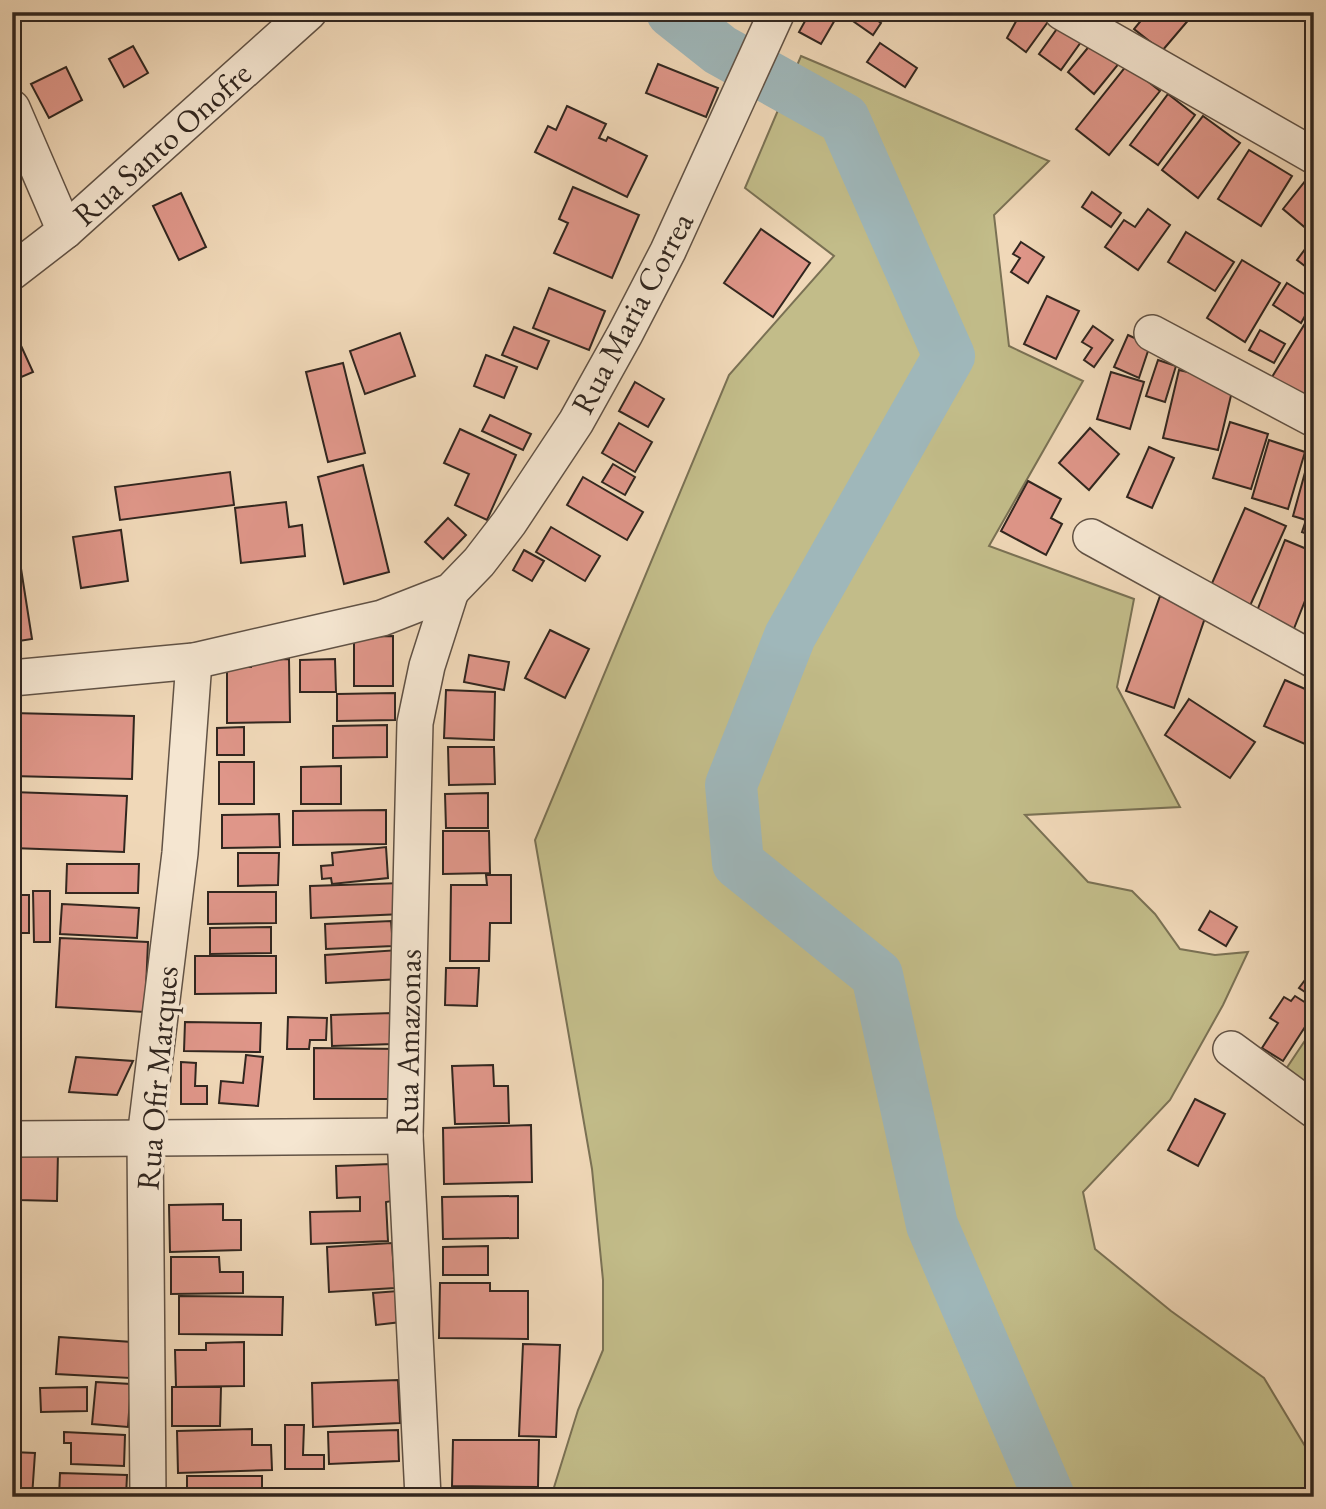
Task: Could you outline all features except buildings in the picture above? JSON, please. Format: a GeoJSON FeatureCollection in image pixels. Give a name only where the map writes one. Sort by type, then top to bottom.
{"type":"FeatureCollection","features":[{"type":"Feature","properties":{"kind":"street","name":"Rua Santo Onofre"},"geometry":{"type":"LineString","coordinates":[[12,272],[65,232],[309,12]]}},
{"type":"Feature","properties":{"kind":"street"},"geometry":{"type":"LineString","coordinates":[[1062,12],[1314,156]]}},
{"type":"Feature","properties":{"kind":"street","name":"Rua Maria Correa"},"geometry":{"type":"LineString","coordinates":[[451,591],[479,562],[509,523],[576,422],[668,251],[771,26]]}},
{"type":"Feature","properties":{"kind":"street"},"geometry":{"type":"LineString","coordinates":[[12,108],[65,232]]}},
{"type":"Feature","properties":{"kind":"street"},"geometry":{"type":"LineString","coordinates":[[1153,333],[1314,419]]}},
{"type":"Feature","properties":{"kind":"street"},"geometry":{"type":"LineString","coordinates":[[1091,537],[1314,660]]}},
{"type":"Feature","properties":{"kind":"street"},"geometry":{"type":"LineString","coordinates":[[12,678],[194,661],[382,618],[451,591]]}},
{"type":"Feature","properties":{"kind":"street","name":"Rua Amazonas"},"geometry":{"type":"LineString","coordinates":[[423,1497],[405,1136],[415,723],[427,666],[451,591]]}},
{"type":"Feature","properties":{"kind":"street","name":"Rua Ofir Marques"},"geometry":{"type":"LineString","coordinates":[[148,1497],[145,1138],[180,853],[194,661]]}},
{"type":"Feature","properties":{"kind":"street"},"geometry":{"type":"LineString","coordinates":[[1231,1049],[1314,1110]]}},
{"type":"Feature","properties":{"kind":"street"},"geometry":{"type":"LineString","coordinates":[[12,1139],[405,1136]]}},
{"type":"Feature","properties":{"kind":"shaded area"},"geometry":{"type":"Polygon","coordinates":[[[801,56],[1049,161],[994,215],[1009,346],[1083,381],[989,546],[1134,599],[1117,687],[1180,807],[1025,815],[1088,882],[1132,891],[1155,914],[1180,949],[1215,955],[1248,952],[1223,1005],[1170,1100],[1083,1192],[1095,1249],[1171,1311],[1264,1378],[1314,1461],[1314,1497],[551,1497],[578,1410],[603,1350],[603,1280],[592,1169],[535,840],[729,375],[834,256],[745,188],[801,56]]]}},
{"type":"Feature","properties":{"kind":"shaded area"},"geometry":{"type":"Polygon","coordinates":[[[1314,1027],[1314,1092],[1284,1072],[1314,1027]]]}},
{"type":"Feature","properties":{"kind":"waterway"},"geometry":{"type":"LineString","coordinates":[[672,12],[720,50],[844,119],[949,356],[790,636],[731,785],[738,863],[877,975],[932,1225],[1049,1497]]}}]}
